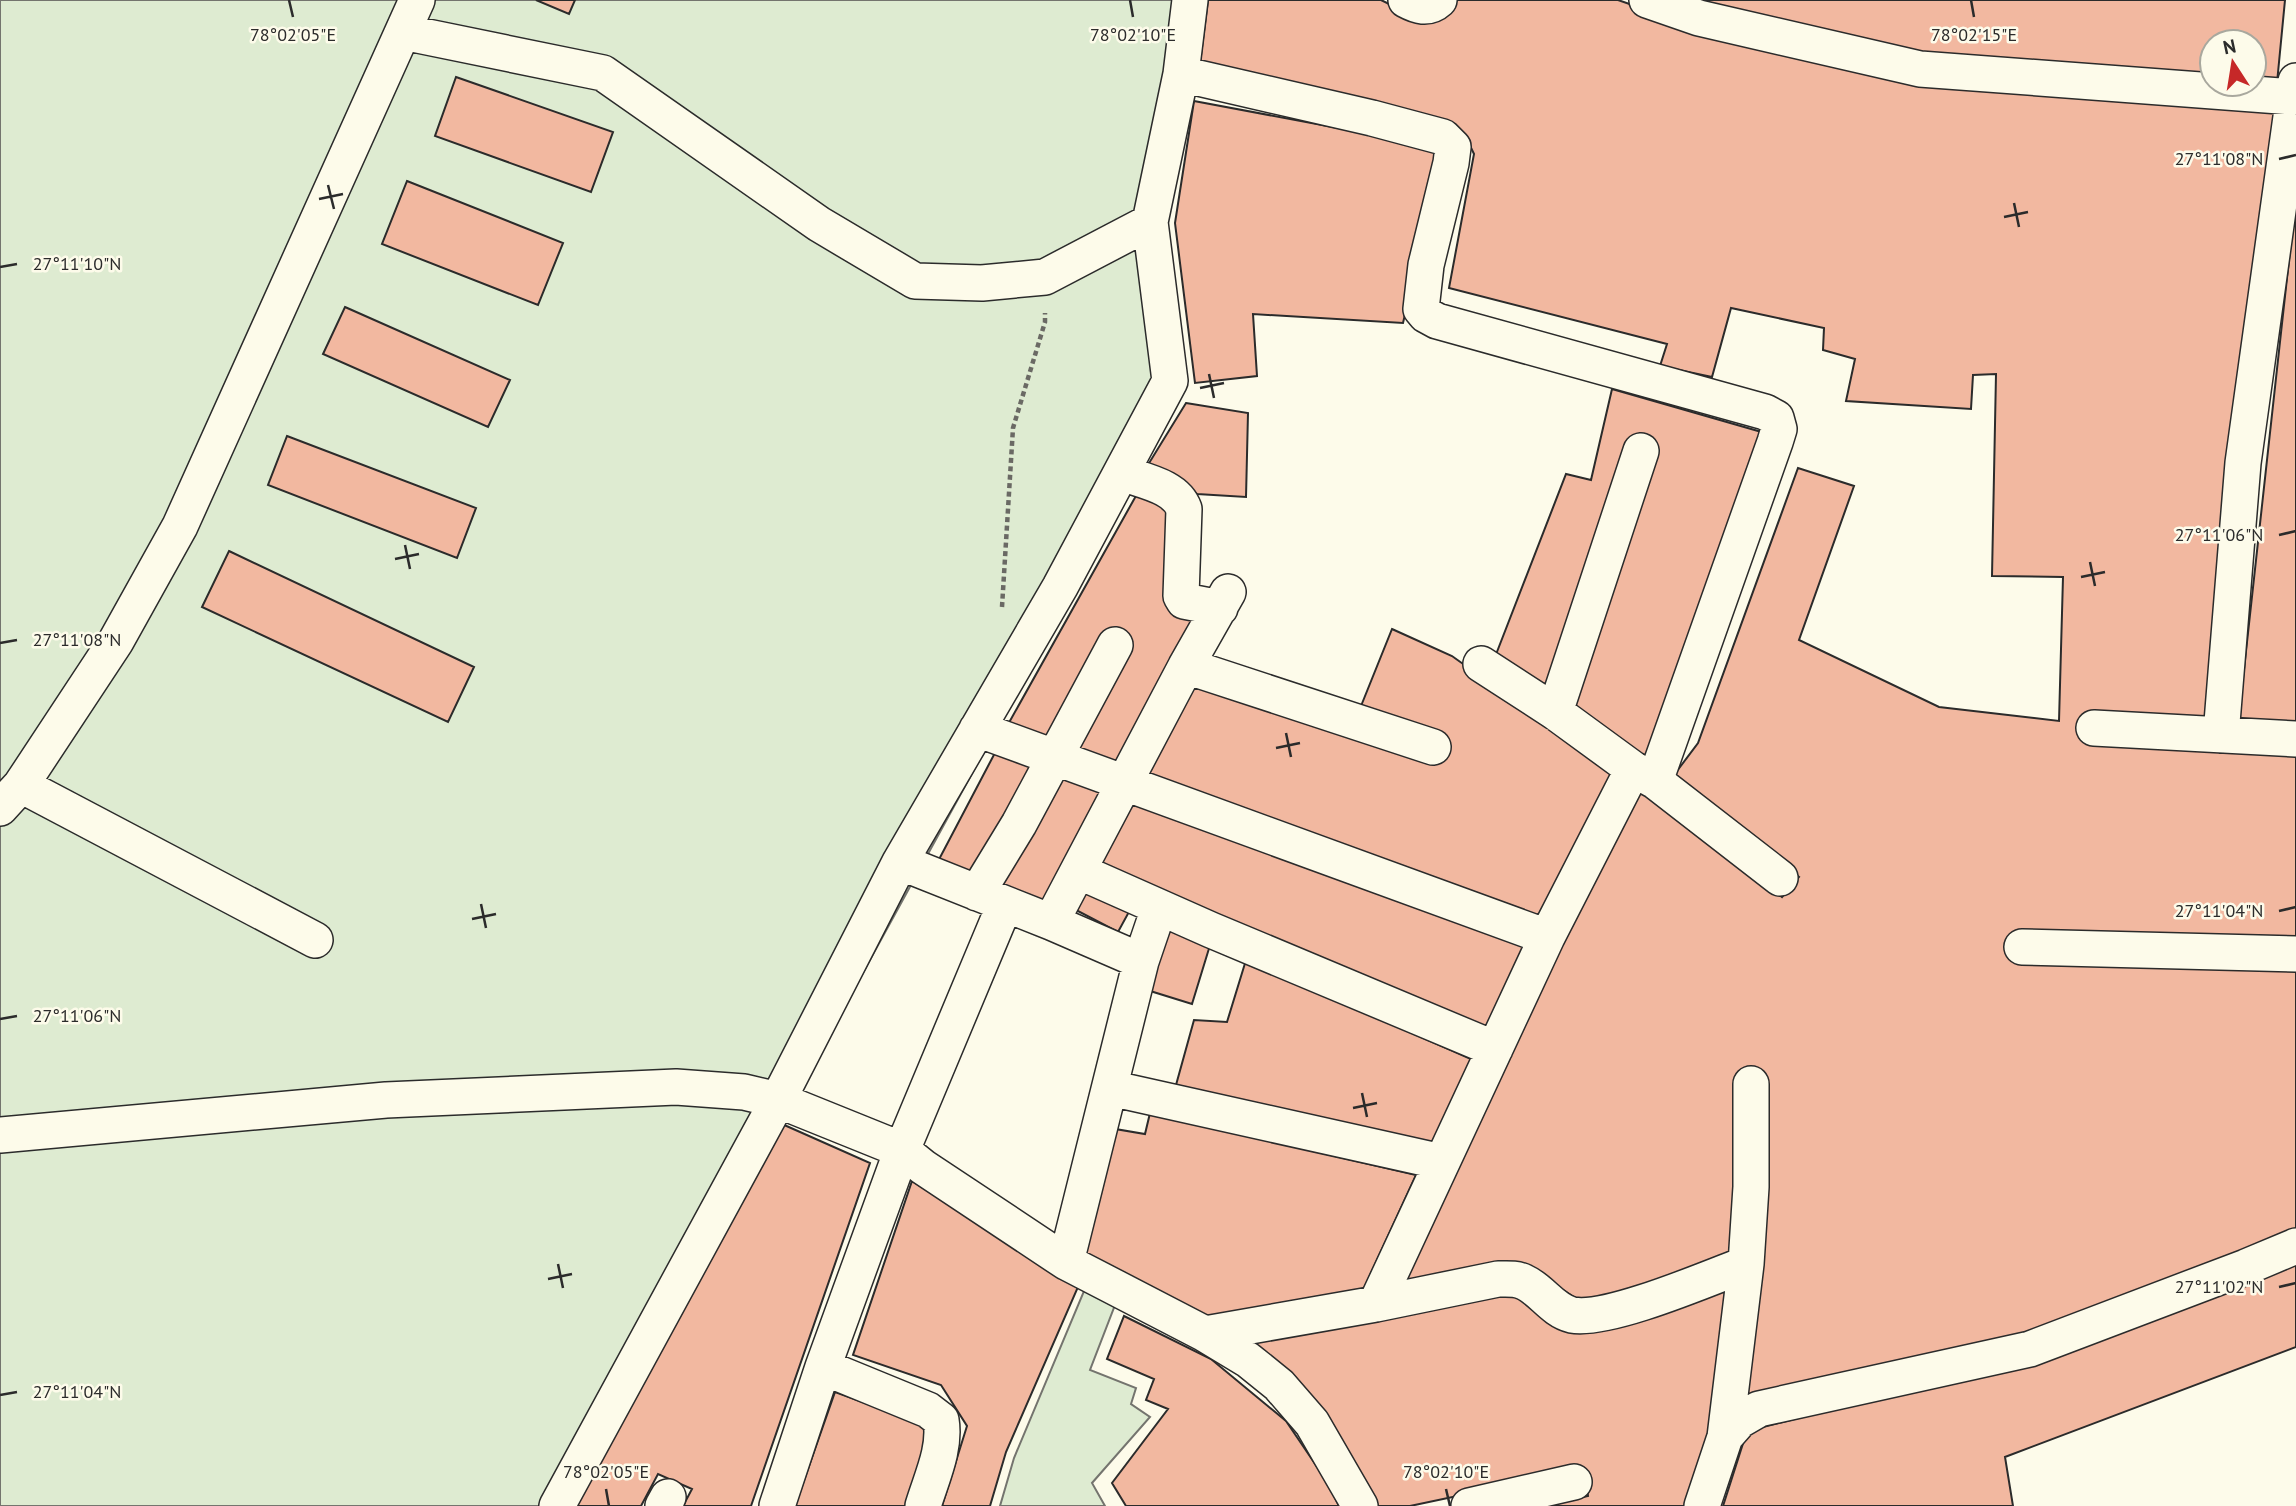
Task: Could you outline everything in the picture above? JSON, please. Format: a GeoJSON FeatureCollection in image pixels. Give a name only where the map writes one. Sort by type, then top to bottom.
{"type":"FeatureCollection","features":[{"type":"Feature","properties":{"kind":"street"},"geometry":{"type":"LineString","coordinates":[[314,940],[10,797],[116,640],[180,526],[417,0]]}},
{"type":"Feature","properties":{"kind":"street"},"geometry":{"type":"LineString","coordinates":[[557,1506],[778,1100],[900,862],[1060,587],[1170,381],[1150,222],[1181,74],[1190,0]]}},
{"type":"Feature","properties":{"kind":"street"},"geometry":{"type":"LineString","coordinates":[[1406,0],[1422,7],[1439,0]]}},
{"type":"Feature","properties":{"kind":"street"},"geometry":{"type":"LineString","coordinates":[[1647,0],[1699,18],[1920,69],[2294,89],[2243,463],[2221,735]]}},
{"type":"Feature","properties":{"kind":"street"},"geometry":{"type":"LineString","coordinates":[[403,32],[603,73],[819,224],[915,281],[982,283],[1045,277],[1150,222]]}},
{"type":"Feature","properties":{"kind":"street"},"geometry":{"type":"LineString","coordinates":[[1181,74],[1443,137],[1453,147],[1426,265],[1421,309],[1426,315],[1765,412],[1776,418],[1779,429],[1644,775],[1547,937],[1376,1304]]}},
{"type":"Feature","properties":{"kind":"street"},"geometry":{"type":"LineString","coordinates":[[1555,712],[1642,451]]}},
{"type":"Feature","properties":{"kind":"street"},"geometry":{"type":"LineString","coordinates":[[1051,922],[1186,666],[1224,600],[1190,604],[1184,601],[1181,596],[1184,509],[1181,499],[1168,490],[1122,473]]}},
{"type":"Feature","properties":{"kind":"street"},"geometry":{"type":"LineString","coordinates":[[777,1506],[823,1367],[1018,824],[1115,645]]}},
{"type":"Feature","properties":{"kind":"street"},"geometry":{"type":"LineString","coordinates":[[1481,664],[1644,775],[1780,878]]}},
{"type":"Feature","properties":{"kind":"street"},"geometry":{"type":"LineString","coordinates":[[1186,666],[1433,747]]}},
{"type":"Feature","properties":{"kind":"street"},"geometry":{"type":"LineString","coordinates":[[977,729],[1547,937]]}},
{"type":"Feature","properties":{"kind":"street"},"geometry":{"type":"LineString","coordinates":[[2094,729],[2296,739]]}},
{"type":"Feature","properties":{"kind":"street"},"geometry":{"type":"LineString","coordinates":[[900,862],[1141,961]]}},
{"type":"Feature","properties":{"kind":"street"},"geometry":{"type":"LineString","coordinates":[[1078,871],[1159,908],[1495,1049]]}},
{"type":"Feature","properties":{"kind":"street"},"geometry":{"type":"LineString","coordinates":[[1066,1262],[1141,961],[1159,908]]}},
{"type":"Feature","properties":{"kind":"street"},"geometry":{"type":"LineString","coordinates":[[2022,947],[2296,954]]}},
{"type":"Feature","properties":{"kind":"street"},"geometry":{"type":"LineString","coordinates":[[1702,1506],[1725,1437],[1746,1264],[1751,1187],[1751,1084]]}},
{"type":"Feature","properties":{"kind":"street"},"geometry":{"type":"LineString","coordinates":[[0,1135],[386,1100],[676,1087],[744,1092],[778,1100],[902,1150],[923,1167],[1066,1262],[1205,1334],[1248,1360],[1279,1385],[1312,1423],[1360,1506]]}},
{"type":"Feature","properties":{"kind":"street"},"geometry":{"type":"LineString","coordinates":[[1110,1088],[1442,1162]]}},
{"type":"Feature","properties":{"kind":"street"},"geometry":{"type":"LineString","coordinates":[[1725,1437],[1740,1420],[1759,1409],[2030,1349],[2246,1267],[2296,1245]]}},
{"type":"Feature","properties":{"kind":"street"},"geometry":{"type":"LineString","coordinates":[[1205,1334],[1498,1279],[1526,1282],[1556,1308],[1571,1315],[1589,1316],[1613,1312],[1746,1264]]}},
{"type":"Feature","properties":{"kind":"street"},"geometry":{"type":"LineString","coordinates":[[823,1367],[928,1410],[941,1420],[943,1433],[939,1454],[923,1506]]}},
{"type":"Feature","properties":{"kind":"street"},"geometry":{"type":"LineString","coordinates":[[1469,1506],[1574,1482]]}},
{"type":"Feature","properties":{"kind":"path"},"geometry":{"type":"LineString","coordinates":[[1002,609],[1013,428],[1045,322],[1045,277]]}},
{"type":"Feature","properties":{"kind":"green space"},"geometry":{"type":"Polygon","coordinates":[[[0,0],[1198,0],[1165,224],[1182,384],[1073,589],[571,1506],[0,1506],[0,0]]]}},
{"type":"Feature","properties":{"kind":"green space"},"geometry":{"type":"Polygon","coordinates":[[[1084,1291],[1115,1305],[1090,1370],[1136,1388],[1131,1404],[1150,1417],[1092,1483],[1105,1506],[1000,1506],[1014,1458],[1084,1291]]]}},
{"type":"Feature","properties":{"kind":"building"},"geometry":{"type":"Polygon","coordinates":[[[536,0],[575,0],[569,14],[536,0]]]}},
{"type":"Feature","properties":{"kind":"building"},"geometry":{"type":"Polygon","coordinates":[[[1208,0],[1381,0],[1422,20],[1451,0],[1618,0],[1696,27],[2279,108],[2210,723],[2084,717],[2080,738],[2296,751],[2296,1232],[2039,1332],[1745,1400],[1734,1255],[1585,1304],[1543,1277],[1402,1283],[1488,1097],[1641,784],[1782,897],[1799,877],[1671,779],[1698,743],[1798,468],[1854,486],[1799,640],[1939,707],[2059,721],[2063,577],[1992,576],[1996,374],[1973,375],[1971,409],[1846,401],[1855,359],[1823,350],[1824,328],[1731,308],[1712,377],[1660,366],[1667,344],[1449,288],[1474,154],[1464,133],[1200,63],[1208,0]]]}},
{"type":"Feature","properties":{"kind":"building"},"geometry":{"type":"Polygon","coordinates":[[[1690,0],[2285,0],[2277,83],[2268,82],[2268,28],[2198,28],[2198,77],[1927,57],[1690,0]]]}},
{"type":"Feature","properties":{"kind":"building"},"geometry":{"type":"Polygon","coordinates":[[[456,77],[613,132],[591,192],[435,136],[456,77]]]}},
{"type":"Feature","properties":{"kind":"building"},"geometry":{"type":"Polygon","coordinates":[[[1194,101],[1370,134],[1443,153],[1403,323],[1253,314],[1257,376],[1195,383],[1175,223],[1194,101]]]}},
{"type":"Feature","properties":{"kind":"building"},"geometry":{"type":"Polygon","coordinates":[[[407,181],[563,243],[538,305],[382,244],[407,181]]]}},
{"type":"Feature","properties":{"kind":"building"},"geometry":{"type":"Polygon","coordinates":[[[2296,196],[2296,726],[2238,724],[2296,196]]]}},
{"type":"Feature","properties":{"kind":"building"},"geometry":{"type":"Polygon","coordinates":[[[345,307],[510,380],[488,427],[323,354],[345,307]]]}},
{"type":"Feature","properties":{"kind":"building"},"geometry":{"type":"Polygon","coordinates":[[[1612,389],[1765,433],[1648,764],[1570,708],[1657,445],[1636,435],[1546,691],[1495,657],[1566,474],[1591,480],[1612,389]]]}},
{"type":"Feature","properties":{"kind":"building"},"geometry":{"type":"Polygon","coordinates":[[[1186,403],[1248,413],[1246,497],[1197,494],[1146,468],[1186,403]]]}},
{"type":"Feature","properties":{"kind":"building"},"geometry":{"type":"Polygon","coordinates":[[[287,436],[476,508],[457,558],[268,485],[287,436]]]}},
{"type":"Feature","properties":{"kind":"building"},"geometry":{"type":"Polygon","coordinates":[[[1137,494],[1169,508],[1202,620],[1121,769],[1074,752],[1132,642],[1112,632],[1044,743],[1006,728],[1137,494]]]}},
{"type":"Feature","properties":{"kind":"building"},"geometry":{"type":"Polygon","coordinates":[[[229,551],[474,667],[448,722],[202,607],[229,551]]]}},
{"type":"Feature","properties":{"kind":"building"},"geometry":{"type":"Polygon","coordinates":[[[1392,629],[1452,656],[1618,775],[1540,924],[1140,778],[1192,683],[1361,706],[1392,629]]]}},
{"type":"Feature","properties":{"kind":"building"},"geometry":{"type":"Polygon","coordinates":[[[997,749],[1037,763],[974,883],[935,867],[997,749]]]}},
{"type":"Feature","properties":{"kind":"building"},"geometry":{"type":"Polygon","coordinates":[[[1059,773],[1110,786],[1048,906],[997,887],[1059,773]]]}},
{"type":"Feature","properties":{"kind":"building"},"geometry":{"type":"Polygon","coordinates":[[[1133,799],[1530,943],[1489,1034],[1097,864],[1133,799]]]}},
{"type":"Feature","properties":{"kind":"building"},"geometry":{"type":"Polygon","coordinates":[[[1085,887],[1130,910],[1118,932],[1074,909],[1085,887]]]}},
{"type":"Feature","properties":{"kind":"building"},"geometry":{"type":"Polygon","coordinates":[[[1167,928],[1211,942],[1192,1004],[1147,990],[1167,928]]]}},
{"type":"Feature","properties":{"kind":"building"},"geometry":{"type":"Polygon","coordinates":[[[1246,960],[1471,1059],[1431,1147],[1176,1085],[1194,1020],[1227,1022],[1246,960]]]}},
{"type":"Feature","properties":{"kind":"building"},"geometry":{"type":"Polygon","coordinates":[[[1150,1113],[1416,1175],[1361,1295],[1210,1319],[1079,1253],[1115,1129],[1145,1134],[1150,1113]]]}},
{"type":"Feature","properties":{"kind":"building"},"geometry":{"type":"Polygon","coordinates":[[[782,1124],[870,1163],[751,1506],[683,1506],[692,1489],[658,1474],[641,1506],[573,1506],[782,1124]]]}},
{"type":"Feature","properties":{"kind":"building"},"geometry":{"type":"Polygon","coordinates":[[[912,1181],[1078,1287],[1006,1452],[990,1506],[942,1506],[967,1426],[941,1385],[853,1355],[912,1181]]]}},
{"type":"Feature","properties":{"kind":"building"},"geometry":{"type":"Polygon","coordinates":[[[2296,1260],[2296,1347],[2005,1457],[2013,1506],[1723,1506],[1747,1431],[2043,1357],[2296,1260]]]}},
{"type":"Feature","properties":{"kind":"building"},"geometry":{"type":"Polygon","coordinates":[[[1734,1280],[1711,1435],[1685,1506],[1543,1506],[1588,1496],[1585,1469],[1410,1506],[1373,1506],[1248,1343],[1491,1292],[1522,1295],[1558,1323],[1734,1280]]]}},
{"type":"Feature","properties":{"kind":"building"},"geometry":{"type":"Polygon","coordinates":[[[1124,1316],[1211,1359],[1286,1421],[1328,1483],[1339,1506],[1126,1506],[1112,1483],[1168,1409],[1146,1400],[1154,1379],[1107,1359],[1124,1316]]]}},
{"type":"Feature","properties":{"kind":"building"},"geometry":{"type":"Polygon","coordinates":[[[835,1392],[923,1424],[930,1446],[910,1506],[795,1506],[835,1392]]]}}]}
